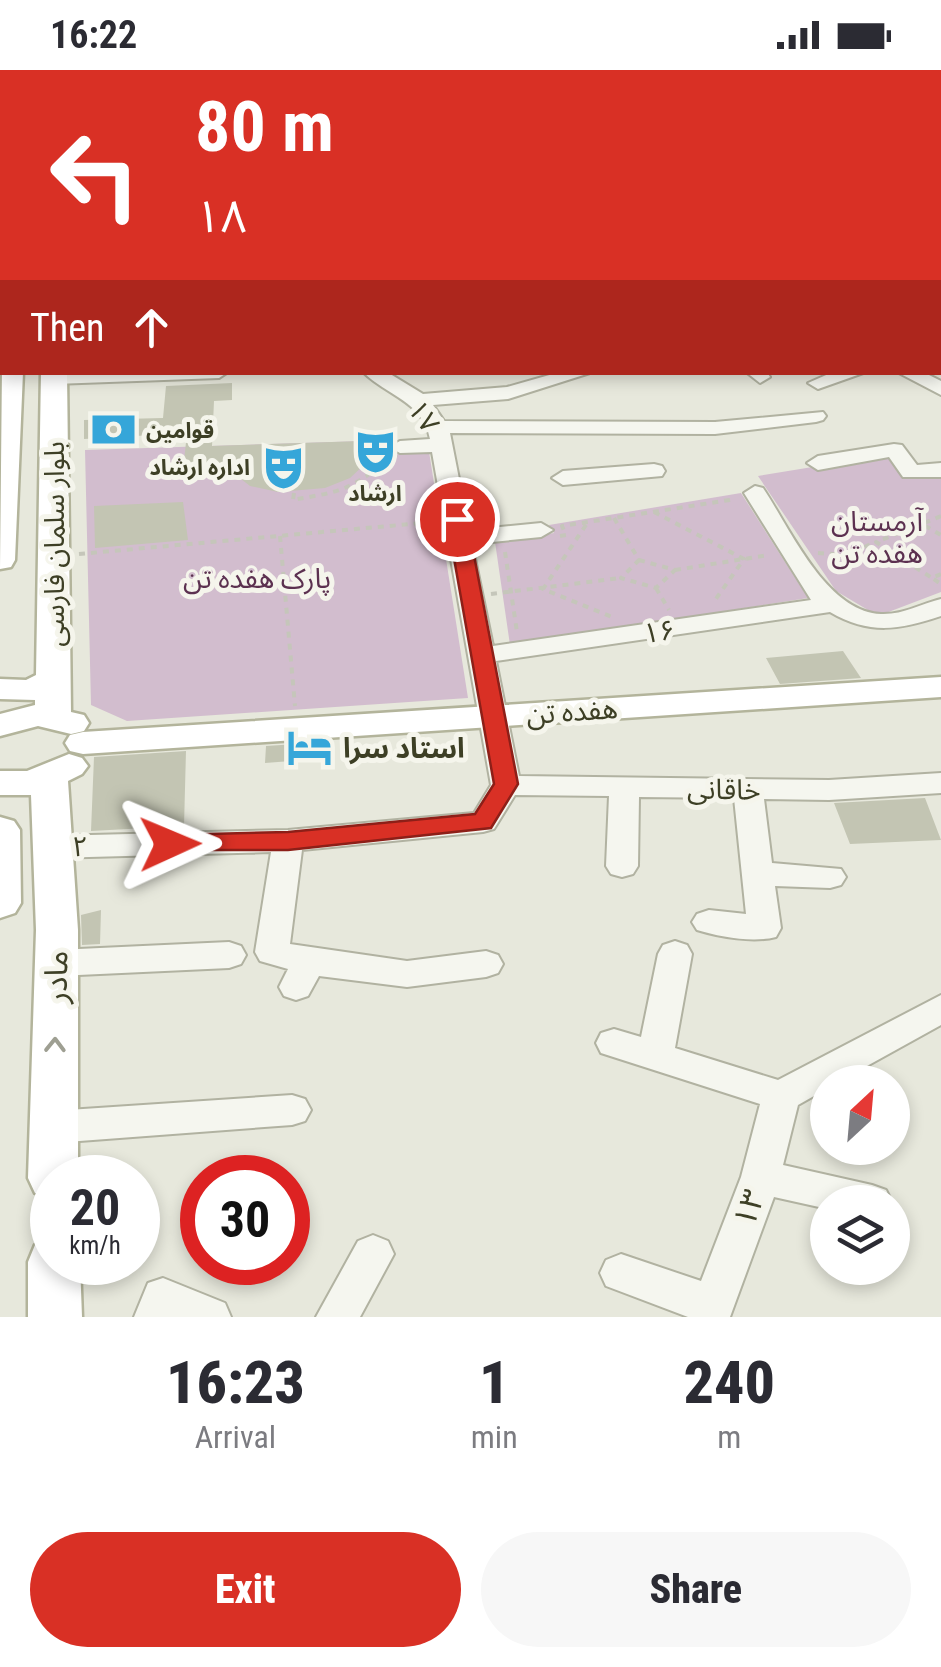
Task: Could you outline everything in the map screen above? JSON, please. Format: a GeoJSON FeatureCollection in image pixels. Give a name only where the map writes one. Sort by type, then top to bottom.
{"type":"FeatureCollection","features":[{"type":"Feature","properties":{"kind":"main road","name":"بلوار سلمان فارسی"},"geometry":{"type":"LineString","coordinates":[[0,560],[3,417],[10,375]]}},
{"type":"Feature","properties":{"kind":"main road","name":"بلوار سلمان فارسی"},"geometry":{"type":"LineString","coordinates":[[53,698],[54,375]]}},
{"type":"Feature","properties":{"kind":"main road","name":"هفده تن"},"geometry":{"type":"LineString","coordinates":[[84,743],[941,686]]}},
{"type":"Feature","properties":{"kind":"main road"},"geometry":{"type":"LineString","coordinates":[[0,689],[31,690],[53,698],[76,726],[84,743],[74,762],[49,778],[32,783],[0,783]]}},
{"type":"Feature","properties":{"kind":"main road"},"geometry":{"type":"LineString","coordinates":[[0,724],[22,717],[53,698]]}},
{"type":"Feature","properties":{"kind":"main road","name":"مادر"},"geometry":{"type":"LineString","coordinates":[[49,778],[57,963],[53,1155]]}},
{"type":"Feature","properties":{"kind":"main road"},"geometry":{"type":"LineString","coordinates":[[0,830],[0,903]]}},
{"type":"Feature","properties":{"kind":"main road"},"geometry":{"type":"LineString","coordinates":[[54,1285],[55,1317]]}},
{"type":"Feature","properties":{"kind":"street"},"geometry":{"type":"LineString","coordinates":[[539,70],[564,70]]}},
{"type":"Feature","properties":{"kind":"street","name":"۱۷"},"geometry":{"type":"LineString","coordinates":[[377,375],[419,400],[440,436],[506,784]]}},
{"type":"Feature","properties":{"kind":"street"},"geometry":{"type":"LineString","coordinates":[[419,400],[564,375]]}},
{"type":"Feature","properties":{"kind":"street"},"geometry":{"type":"LineString","coordinates":[[818,383],[847,375]]}},
{"type":"Feature","properties":{"kind":"street"},"geometry":{"type":"LineString","coordinates":[[916,375],[941,389]]}},
{"type":"Feature","properties":{"kind":"street"},"geometry":{"type":"LineString","coordinates":[[690,402],[716,428]]}},
{"type":"Feature","properties":{"kind":"street"},"geometry":{"type":"LineString","coordinates":[[563,478],[621,450],[716,428],[816,416]]}},
{"type":"Feature","properties":{"kind":"street"},"geometry":{"type":"LineString","coordinates":[[407,446],[440,436],[621,450],[654,471]]}},
{"type":"Feature","properties":{"kind":"street"},"geometry":{"type":"LineString","coordinates":[[818,462],[894,450],[911,472],[941,470]]}},
{"type":"Feature","properties":{"kind":"street"},"geometry":{"type":"LineString","coordinates":[[748,495],[818,593],[834,604],[866,621],[890,626],[941,606]]}},
{"type":"Feature","properties":{"kind":"street"},"geometry":{"type":"LineString","coordinates":[[459,529],[546,534]]}},
{"type":"Feature","properties":{"kind":"street","name":"۱۶"},"geometry":{"type":"LineString","coordinates":[[484,655],[834,604]]}},
{"type":"Feature","properties":{"kind":"street","name":"خاقانی"},"geometry":{"type":"LineString","coordinates":[[506,784],[829,790],[941,782]]}},
{"type":"Feature","properties":{"kind":"street","name":"۲"},"geometry":{"type":"LineString","coordinates":[[52,847],[288,841],[482,822],[506,784]]}},
{"type":"Feature","properties":{"kind":"street"},"geometry":{"type":"LineString","coordinates":[[622,866],[624,787]]}},
{"type":"Feature","properties":{"kind":"street"},"geometry":{"type":"LineString","coordinates":[[710,922],[764,928],[748,790]]}},
{"type":"Feature","properties":{"kind":"street"},"geometry":{"type":"LineString","coordinates":[[288,841],[272,952],[303,975],[407,974],[486,964]]}},
{"type":"Feature","properties":{"kind":"street"},"geometry":{"type":"LineString","coordinates":[[759,874],[830,877]]}},
{"type":"Feature","properties":{"kind":"street"},"geometry":{"type":"LineString","coordinates":[[655,1056],[675,954]]}},
{"type":"Feature","properties":{"kind":"street"},"geometry":{"type":"LineString","coordinates":[[57,963],[229,955]]}},
{"type":"Feature","properties":{"kind":"street"},"geometry":{"type":"LineString","coordinates":[[614,1042],[781,1096],[941,1008]]}},
{"type":"Feature","properties":{"kind":"street","name":"۱۳"},"geometry":{"type":"LineString","coordinates":[[712,1311],[761,1177],[781,1096]]}},
{"type":"Feature","properties":{"kind":"street"},"geometry":{"type":"LineString","coordinates":[[53,1126],[292,1110]]}},
{"type":"Feature","properties":{"kind":"street"},"geometry":{"type":"LineString","coordinates":[[761,1177],[810,1188]]}},
{"type":"Feature","properties":{"kind":"street"},"geometry":{"type":"LineString","coordinates":[[337,1317],[373,1254]]}},
{"type":"Feature","properties":{"kind":"street"},"geometry":{"type":"LineString","coordinates":[[621,1273],[712,1311]]}},
{"type":"Feature","properties":{"kind":"street"},"geometry":{"type":"LineString","coordinates":[[155,1317],[163,1297],[210,1317]]}},
{"type":"Feature","properties":{"kind":"path"},"geometry":{"type":"LineString","coordinates":[[294,493],[293,500],[335,492],[354,484],[372,469],[391,468],[416,454],[407,446]]}},
{"type":"Feature","properties":{"kind":"path"},"geometry":{"type":"LineString","coordinates":[[546,534],[566,535],[562,526],[748,495]]}},
{"type":"Feature","properties":{"kind":"path"},"geometry":{"type":"LineString","coordinates":[[654,512],[744,559],[708,610],[726,606]]}},
{"type":"Feature","properties":{"kind":"path"},"geometry":{"type":"LineString","coordinates":[[941,516],[876,542],[941,584]]}},
{"type":"Feature","properties":{"kind":"path"},"geometry":{"type":"LineString","coordinates":[[614,518],[639,560],[674,570],[656,588]]}},
{"type":"Feature","properties":{"kind":"path"},"geometry":{"type":"LineString","coordinates":[[544,588],[587,522]]}},
{"type":"Feature","properties":{"kind":"path"},"geometry":{"type":"LineString","coordinates":[[922,524],[941,535]]}},
{"type":"Feature","properties":{"kind":"path"},"geometry":{"type":"LineString","coordinates":[[54,556],[280,536],[459,529]]}},
{"type":"Feature","properties":{"kind":"path"},"geometry":{"type":"LineString","coordinates":[[280,536],[295,710]]}},
{"type":"Feature","properties":{"kind":"path"},"geometry":{"type":"LineString","coordinates":[[766,540],[775,554]]}},
{"type":"Feature","properties":{"kind":"path"},"geometry":{"type":"LineString","coordinates":[[504,544],[518,639]]}},
{"type":"Feature","properties":{"kind":"path"},"geometry":{"type":"LineString","coordinates":[[620,578],[639,560]]}},
{"type":"Feature","properties":{"kind":"path"},"geometry":{"type":"LineString","coordinates":[[932,578],[941,574]]}},
{"type":"Feature","properties":{"kind":"path"},"geometry":{"type":"LineString","coordinates":[[472,596],[620,578],[656,588],[673,615],[657,618]]}},
{"type":"Feature","properties":{"kind":"path"},"geometry":{"type":"LineString","coordinates":[[544,588],[626,622],[608,625]]}},
{"type":"Feature","properties":{"kind":"green space","name":"پارک هفده تن"},"geometry":{"type":"Polygon","coordinates":[[[427,439],[468,698],[127,721],[91,705],[85,450],[427,439]]]}},
{"type":"Feature","properties":{"kind":"green space","name":"آرمستان هفده تن"},"geometry":{"type":"Polygon","coordinates":[[[886,455],[905,477],[941,473],[941,592],[878,616],[836,591],[758,476],[886,455]]]}},
{"type":"Feature","properties":{"kind":"green space"},"geometry":{"type":"Polygon","coordinates":[[[741,493],[808,598],[510,645],[495,542],[554,533],[549,525],[741,493]]]}},
{"type":"Feature","properties":{"kind":"building","name":"اداره ارشاد"},"geometry":{"type":"Polygon","coordinates":[[[232,383],[232,400],[214,401],[212,446],[394,440],[385,448],[398,456],[385,464],[364,465],[350,478],[325,488],[278,492],[250,486],[227,468],[210,469],[184,461],[187,433],[84,439],[84,420],[163,418],[166,386],[232,383]]]}},
{"type":"Feature","properties":{"kind":"building"},"geometry":{"type":"Polygon","coordinates":[[[183,502],[188,540],[95,548],[94,506],[183,502]]]}},
{"type":"Feature","properties":{"kind":"building"},"geometry":{"type":"Polygon","coordinates":[[[843,651],[861,678],[780,684],[766,658],[843,651]]]}},
{"type":"Feature","properties":{"kind":"building"},"geometry":{"type":"Polygon","coordinates":[[[327,742],[330,758],[265,763],[266,746],[327,742]]]}},
{"type":"Feature","properties":{"kind":"building"},"geometry":{"type":"Polygon","coordinates":[[[186,751],[184,826],[91,831],[94,757],[186,751]]]}},
{"type":"Feature","properties":{"kind":"building"},"geometry":{"type":"Polygon","coordinates":[[[925,798],[941,840],[850,844],[834,803],[925,798]]]}},
{"type":"Feature","properties":{"kind":"building"},"geometry":{"type":"Polygon","coordinates":[[[101,910],[100,944],[82,945],[81,915],[101,910]]]}},
{"type":"Feature","properties":{"kind":"place","name":"قوامین"},"geometry":{"type":"Point","coordinates":[113,430]}},
{"type":"Feature","properties":{"kind":"place","name":"ارشاد"},"geometry":{"type":"Point","coordinates":[375,451]}},
{"type":"Feature","properties":{"kind":"place","name":"اداره ارشاد"},"geometry":{"type":"Point","coordinates":[283,467]}},
{"type":"Feature","properties":{"kind":"place","name":"استاد سرا"},"geometry":{"type":"Point","coordinates":[310,748]}},
{"type":"Feature","properties":{"kind":"route"},"geometry":{"type":"LineString","coordinates":[[170,844],[288,841],[482,822],[506,784],[457,519]]}}]}
